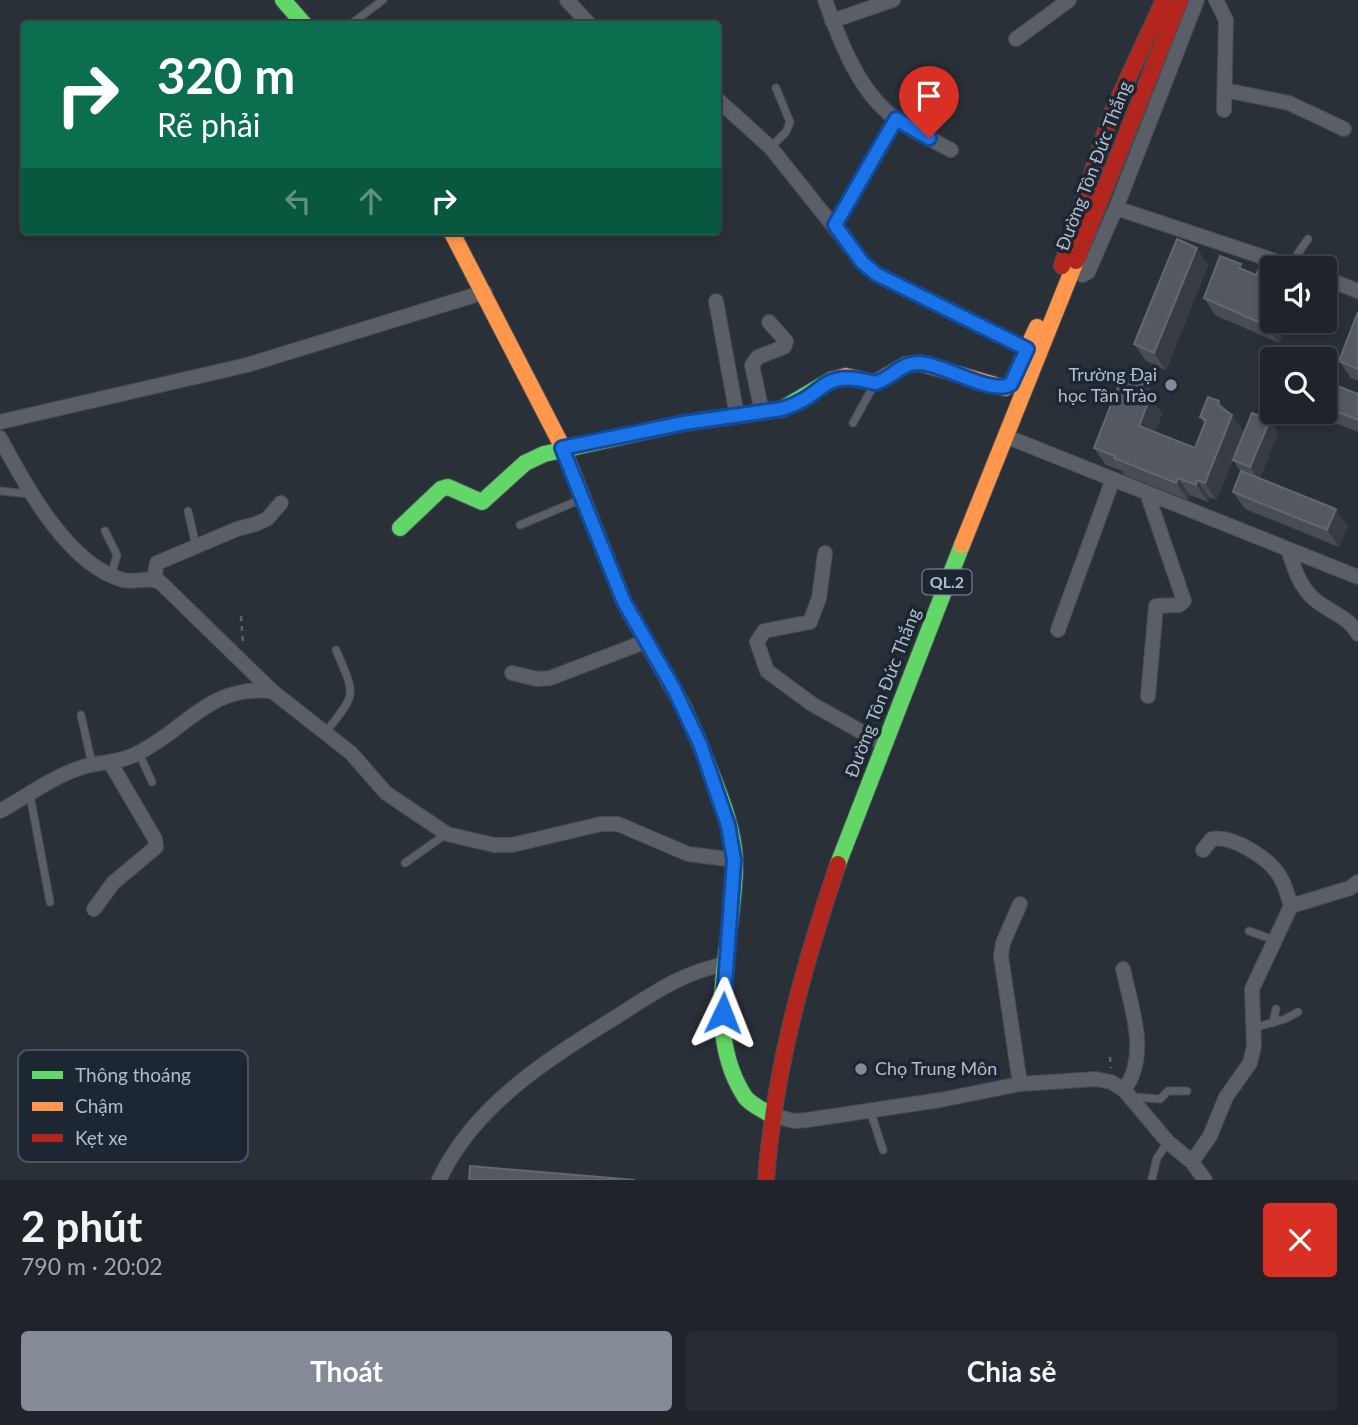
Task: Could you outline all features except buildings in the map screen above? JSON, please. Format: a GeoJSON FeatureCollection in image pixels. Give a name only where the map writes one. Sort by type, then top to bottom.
{"type":"FeatureCollection","features":[{"type":"Feature","properties":{"kind":"main road"},"geometry":{"type":"LineString","coordinates":[[283,0],[301,21]]}},
{"type":"Feature","properties":{"kind":"main road"},"geometry":{"type":"LineString","coordinates":[[400,528],[441,489],[448,487],[482,502],[524,463],[562,448],[684,423],[798,404],[829,381],[841,376],[875,383],[905,365],[920,363],[1005,388],[1011,384],[1067,268],[1111,115],[1129,89],[1164,0]]}},
{"type":"Feature","properties":{"kind":"main road","name":"Đường Tôn Đức Thắng"},"geometry":{"type":"LineString","coordinates":[[766,1180],[771,1115],[803,966],[883,744],[1005,436],[1067,268],[1180,0]]}},
{"type":"Feature","properties":{"kind":"main road"},"geometry":{"type":"LineString","coordinates":[[453,235],[485,292],[511,350],[562,448],[624,602],[700,744],[728,825],[734,860],[723,1013],[727,1056],[746,1099],[771,1115]]}},
{"type":"Feature","properties":{"kind":"street"},"geometry":{"type":"LineString","coordinates":[[567,0],[583,21]]}},
{"type":"Feature","properties":{"kind":"street"},"geometry":{"type":"LineString","coordinates":[[825,0],[865,87],[896,119],[951,150]]}},
{"type":"Feature","properties":{"kind":"street"},"geometry":{"type":"LineString","coordinates":[[832,20],[893,0]]}},
{"type":"Feature","properties":{"kind":"street"},"geometry":{"type":"LineString","coordinates":[[1016,39],[1069,0]]}},
{"type":"Feature","properties":{"kind":"street"},"geometry":{"type":"LineString","coordinates":[[1067,268],[1083,275],[1088,272],[1116,208],[1154,100],[1197,0]]}},
{"type":"Feature","properties":{"kind":"street"},"geometry":{"type":"LineString","coordinates":[[1216,0],[1226,20],[1224,110]]}},
{"type":"Feature","properties":{"kind":"street"},"geometry":{"type":"LineString","coordinates":[[1225,90],[1289,103],[1344,129]]}},
{"type":"Feature","properties":{"kind":"street"},"geometry":{"type":"LineString","coordinates":[[721,103],[771,148],[862,262],[876,274],[1027,349]]}},
{"type":"Feature","properties":{"kind":"street"},"geometry":{"type":"LineString","coordinates":[[835,225],[896,119]]}},
{"type":"Feature","properties":{"kind":"street"},"geometry":{"type":"LineString","coordinates":[[1116,208],[1260,256]]}},
{"type":"Feature","properties":{"kind":"street"},"geometry":{"type":"LineString","coordinates":[[1337,283],[1358,291]]}},
{"type":"Feature","properties":{"kind":"street"},"geometry":{"type":"LineString","coordinates":[[0,422],[247,365],[485,292]]}},
{"type":"Feature","properties":{"kind":"street"},"geometry":{"type":"LineString","coordinates":[[716,301],[737,416]]}},
{"type":"Feature","properties":{"kind":"street"},"geometry":{"type":"LineString","coordinates":[[762,412],[753,376],[754,361],[783,347],[786,341],[769,322]]}},
{"type":"Feature","properties":{"kind":"street"},"geometry":{"type":"LineString","coordinates":[[1005,436],[1358,577]]}},
{"type":"Feature","properties":{"kind":"street"},"geometry":{"type":"LineString","coordinates":[[0,438],[30,495],[81,555],[96,568],[123,580],[154,579],[272,691],[351,753],[394,799],[447,834],[494,845],[512,845],[601,824],[618,824],[688,854],[734,860]]}},
{"type":"Feature","properties":{"kind":"street"},"geometry":{"type":"LineString","coordinates":[[1058,630],[1113,479]]}},
{"type":"Feature","properties":{"kind":"street"},"geometry":{"type":"LineString","coordinates":[[1147,493],[1184,601],[1179,605],[1156,606],[1148,696]]}},
{"type":"Feature","properties":{"kind":"street"},"geometry":{"type":"LineString","coordinates":[[154,579],[157,563],[267,519],[281,503]]}},
{"type":"Feature","properties":{"kind":"street"},"geometry":{"type":"LineString","coordinates":[[1288,549],[1299,580],[1307,592],[1351,624],[1358,634]]}},
{"type":"Feature","properties":{"kind":"street"},"geometry":{"type":"LineString","coordinates":[[825,552],[819,598],[810,622],[764,632],[757,642],[767,671],[812,705],[883,744]]}},
{"type":"Feature","properties":{"kind":"street"},"geometry":{"type":"LineString","coordinates":[[512,673],[537,679],[550,678],[647,641]]}},
{"type":"Feature","properties":{"kind":"street"},"geometry":{"type":"LineString","coordinates":[[0,811],[62,775],[92,765],[111,764],[139,753],[172,732],[208,702],[249,689],[272,691]]}},
{"type":"Feature","properties":{"kind":"street"},"geometry":{"type":"LineString","coordinates":[[94,908],[113,883],[156,847],[155,839],[111,764]]}},
{"type":"Feature","properties":{"kind":"street"},"geometry":{"type":"LineString","coordinates":[[1192,1162],[1210,1136],[1226,1097],[1251,1063],[1252,989],[1291,906],[1281,878],[1269,863],[1225,839],[1212,839],[1203,850]]}},
{"type":"Feature","properties":{"kind":"street"},"geometry":{"type":"LineString","coordinates":[[1291,906],[1358,883]]}},
{"type":"Feature","properties":{"kind":"street"},"geometry":{"type":"LineString","coordinates":[[1020,904],[1003,943],[1001,956],[1020,1084]]}},
{"type":"Feature","properties":{"kind":"street"},"geometry":{"type":"LineString","coordinates":[[439,1180],[457,1146],[496,1103],[551,1056],[684,975],[725,964]]}},
{"type":"Feature","properties":{"kind":"street"},"geometry":{"type":"LineString","coordinates":[[1123,969],[1137,1035],[1136,1062],[1127,1093]]}},
{"type":"Feature","properties":{"kind":"street"},"geometry":{"type":"LineString","coordinates":[[771,1115],[794,1121],[940,1100],[1020,1084],[1096,1079],[1111,1082],[1127,1093],[1168,1142],[1192,1162],[1205,1180]]}},
{"type":"Feature","properties":{"kind":"lane"},"geometry":{"type":"LineString","coordinates":[[355,21],[383,0]]}},
{"type":"Feature","properties":{"kind":"lane"},"geometry":{"type":"LineString","coordinates":[[771,148],[786,132],[790,122],[776,88]]}},
{"type":"Feature","properties":{"kind":"lane"},"geometry":{"type":"LineString","coordinates":[[1298,256],[1308,239]]}},
{"type":"Feature","properties":{"kind":"lane"},"geometry":{"type":"LineString","coordinates":[[853,423],[875,383]]}},
{"type":"Feature","properties":{"kind":"lane"},"geometry":{"type":"LineString","coordinates":[[0,491],[30,495]]}},
{"type":"Feature","properties":{"kind":"lane"},"geometry":{"type":"LineString","coordinates":[[520,525],[583,498]]}},
{"type":"Feature","properties":{"kind":"lane"},"geometry":{"type":"LineString","coordinates":[[188,511],[196,546]]}},
{"type":"Feature","properties":{"kind":"lane"},"geometry":{"type":"LineString","coordinates":[[105,531],[117,555],[111,575]]}},
{"type":"Feature","properties":{"kind":"lane"},"geometry":{"type":"LineString","coordinates":[[326,732],[351,699],[353,691],[337,650]]}},
{"type":"Feature","properties":{"kind":"lane"},"geometry":{"type":"LineString","coordinates":[[81,715],[92,765]]}},
{"type":"Feature","properties":{"kind":"lane"},"geometry":{"type":"LineString","coordinates":[[139,753],[152,782]]}},
{"type":"Feature","properties":{"kind":"lane"},"geometry":{"type":"LineString","coordinates":[[30,795],[50,902]]}},
{"type":"Feature","properties":{"kind":"lane"},"geometry":{"type":"LineString","coordinates":[[405,863],[447,834]]}},
{"type":"Feature","properties":{"kind":"lane"},"geometry":{"type":"LineString","coordinates":[[1249,930],[1275,940]]}},
{"type":"Feature","properties":{"kind":"lane"},"geometry":{"type":"LineString","coordinates":[[1273,1023],[1276,1009]]}},
{"type":"Feature","properties":{"kind":"lane"},"geometry":{"type":"LineString","coordinates":[[1252,1028],[1273,1023],[1298,1012]]}},
{"type":"Feature","properties":{"kind":"lane"},"geometry":{"type":"LineString","coordinates":[[1127,1093],[1160,1099],[1168,1091],[1187,1091]]}},
{"type":"Feature","properties":{"kind":"lane"},"geometry":{"type":"LineString","coordinates":[[870,1109],[883,1150]]}},
{"type":"Feature","properties":{"kind":"lane"},"geometry":{"type":"LineString","coordinates":[[1152,1179],[1157,1158],[1168,1142]]}},
{"type":"Feature","properties":{"kind":"path"},"geometry":{"type":"LineString","coordinates":[[241,616],[245,664]]}},
{"type":"Feature","properties":{"kind":"traffic: fast"},"geometry":{"type":"LineString","coordinates":[[283,0],[301,21]]}},
{"type":"Feature","properties":{"kind":"traffic: fast"},"geometry":{"type":"LineString","coordinates":[[400,528],[441,489],[448,487],[482,502],[525,463],[544,454],[684,423],[782,409],[831,380]]}},
{"type":"Feature","properties":{"kind":"traffic: fast"},"geometry":{"type":"LineString","coordinates":[[838,864],[962,545]]}},
{"type":"Feature","properties":{"kind":"traffic: fast"},"geometry":{"type":"LineString","coordinates":[[700,744],[727,816],[734,846],[734,890],[723,981],[724,1041],[731,1070],[745,1097],[771,1115]]}},
{"type":"Feature","properties":{"kind":"traffic: slow"},"geometry":{"type":"LineString","coordinates":[[453,235],[563,448],[624,602],[683,706],[700,744]]}},
{"type":"Feature","properties":{"kind":"traffic: slow"},"geometry":{"type":"LineString","coordinates":[[962,545],[1076,261]]}},
{"type":"Feature","properties":{"kind":"traffic: slow"},"geometry":{"type":"LineString","coordinates":[[831,380],[846,376],[875,383],[905,365],[920,363],[1005,388],[1011,384],[1037,327]]}},
{"type":"Feature","properties":{"kind":"traffic: jam"},"geometry":{"type":"LineString","coordinates":[[1062,266],[1111,115],[1164,0]]}},
{"type":"Feature","properties":{"kind":"traffic: jam"},"geometry":{"type":"LineString","coordinates":[[1076,261],[1180,0]]}},
{"type":"Feature","properties":{"kind":"traffic: jam"},"geometry":{"type":"LineString","coordinates":[[766,1180],[776,1099],[792,1020],[838,864]]}},
{"type":"Feature","properties":{"kind":"place","name":"Trường Đại học Tân Trào"},"geometry":{"type":"Point","coordinates":[1171,385]}},
{"type":"Feature","properties":{"kind":"place","name":"Chọ Trung Môn"},"geometry":{"type":"Point","coordinates":[861,1069]}},
{"type":"Feature","properties":{"kind":"route"},"geometry":{"type":"LineString","coordinates":[[723,1013],[722,993],[734,883],[734,860],[728,825],[700,744],[674,689],[624,602],[562,448],[684,423],[782,409],[798,404],[829,381],[841,376],[875,383],[883,381],[905,365],[920,363],[933,366],[998,388],[1011,384],[1027,349],[1002,334],[876,274],[862,262],[835,225],[896,119],[929,138]]}}]}
